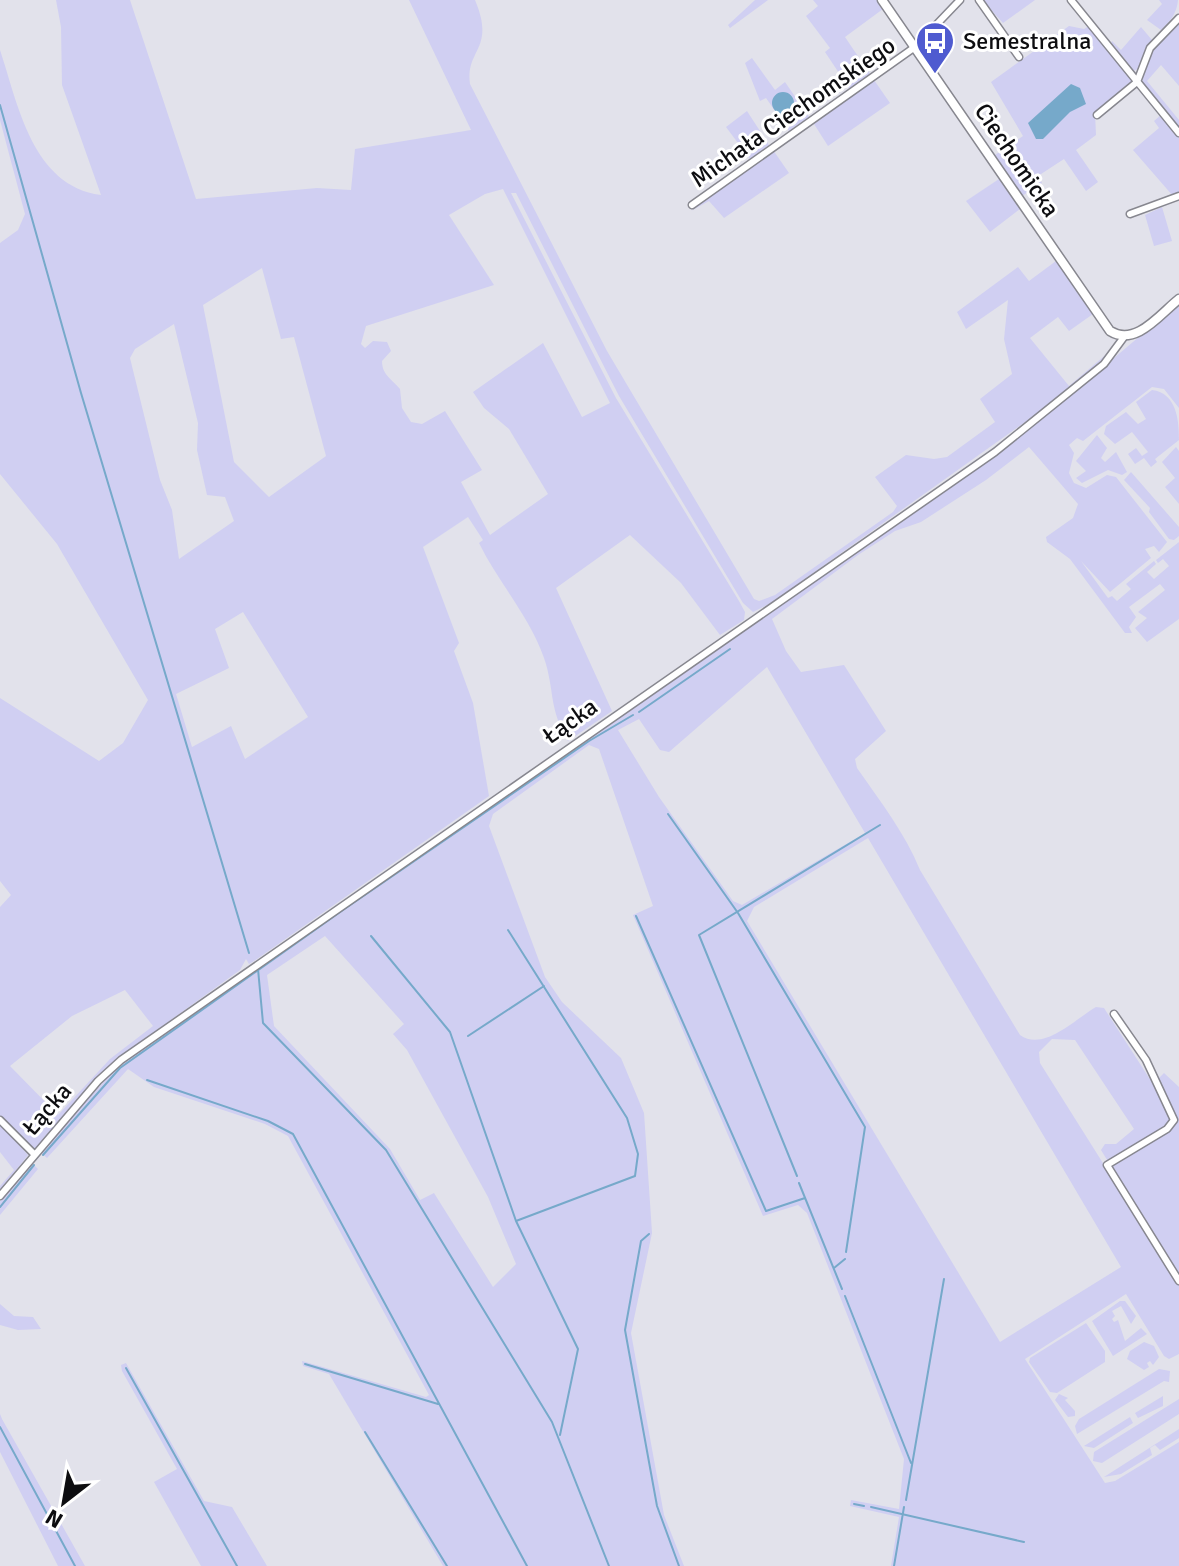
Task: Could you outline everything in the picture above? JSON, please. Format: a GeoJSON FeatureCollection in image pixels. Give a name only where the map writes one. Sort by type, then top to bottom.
{"type":"FeatureCollection","features":[{"type":"Feature","properties":{"kind":"street","name":"Ciechomicka"},"geometry":{"type":"LineString","coordinates":[[882,0],[1106,326],[1124,337]]}},
{"type":"Feature","properties":{"kind":"street"},"geometry":{"type":"LineString","coordinates":[[915,47],[960,0]]}},
{"type":"Feature","properties":{"kind":"street"},"geometry":{"type":"LineString","coordinates":[[979,0],[1019,57]]}},
{"type":"Feature","properties":{"kind":"street"},"geometry":{"type":"LineString","coordinates":[[1071,0],[1179,133]]}},
{"type":"Feature","properties":{"kind":"street"},"geometry":{"type":"LineString","coordinates":[[1097,115],[1137,82],[1150,48],[1179,18]]}},
{"type":"Feature","properties":{"kind":"street","name":"Michała Ciechomskiego"},"geometry":{"type":"LineString","coordinates":[[692,205],[915,47]]}},
{"type":"Feature","properties":{"kind":"street"},"geometry":{"type":"LineString","coordinates":[[1130,214],[1179,196]]}},
{"type":"Feature","properties":{"kind":"street","name":"Łącka"},"geometry":{"type":"LineString","coordinates":[[0,1196],[34,1154],[121,1060],[995,452],[1104,364],[1124,337],[1140,331],[1179,299]]}},
{"type":"Feature","properties":{"kind":"street"},"geometry":{"type":"LineString","coordinates":[[1114,1014],[1146,1060],[1174,1120],[1167,1129],[1107,1165],[1179,1281]]}},
{"type":"Feature","properties":{"kind":"street"},"geometry":{"type":"LineString","coordinates":[[0,1120],[34,1154]]}},
{"type":"Feature","properties":{"kind":"shaded area"},"geometry":{"type":"Polygon","coordinates":[[[56,0],[130,0],[196,199],[317,188],[351,190],[355,149],[471,130],[409,0],[475,0],[482,29],[470,72],[470,84],[607,351],[754,599],[759,601],[775,595],[893,512],[897,506],[875,477],[906,455],[934,459],[947,457],[995,422],[980,399],[1012,374],[1004,339],[1008,300],[966,329],[957,312],[1018,267],[1029,281],[1056,261],[1093,314],[1069,331],[1058,317],[1030,338],[1069,386],[1116,346],[1070,390],[771,603],[753,612],[743,603],[619,396],[516,193],[511,193],[616,398],[739,601],[745,612],[744,620],[720,635],[681,583],[630,535],[556,588],[612,711],[568,741],[557,718],[538,643],[479,543],[483,540],[468,517],[423,547],[459,643],[454,651],[473,703],[489,796],[257,959],[249,964],[246,959],[240,970],[117,1059],[35,1149],[0,1117],[0,907],[11,895],[0,881],[0,698],[99,761],[123,743],[148,700],[57,544],[0,474],[0,243],[18,230],[25,214],[0,120],[0,50],[22,117],[43,159],[59,176],[78,188],[101,195],[62,85],[61,27],[56,0]],[[503,189],[485,194],[449,215],[494,285],[366,326],[361,344],[365,348],[373,341],[387,342],[391,351],[382,361],[382,366],[400,389],[402,408],[411,422],[422,424],[445,411],[482,470],[461,482],[490,535],[548,494],[509,429],[484,408],[473,392],[543,343],[582,417],[610,403],[503,189]],[[262,268],[203,305],[234,462],[269,497],[326,456],[294,337],[281,339],[262,268]],[[174,324],[135,349],[130,358],[160,480],[172,510],[179,559],[234,521],[225,497],[207,495],[197,450],[198,423],[174,324]],[[243,612],[215,629],[229,668],[176,694],[192,747],[231,726],[245,759],[308,717],[243,612]],[[125,990],[72,1016],[10,1066],[58,1115],[110,1059],[153,1026],[125,990]]]}},
{"type":"Feature","properties":{"kind":"shaded area"},"geometry":{"type":"Polygon","coordinates":[[[755,0],[768,0],[730,28],[728,25],[755,0]]]}},
{"type":"Feature","properties":{"kind":"shaded area"},"geometry":{"type":"Polygon","coordinates":[[[813,0],[877,0],[883,9],[845,37],[872,77],[851,91],[825,52],[830,48],[806,16],[818,6],[813,0]]]}},
{"type":"Feature","properties":{"kind":"shaded area"},"geometry":{"type":"Polygon","coordinates":[[[982,0],[1035,0],[1003,23],[982,0]]]}},
{"type":"Feature","properties":{"kind":"shaded area"},"geometry":{"type":"Polygon","coordinates":[[[1159,0],[1178,0],[1172,17],[1161,30],[1147,20],[1162,4],[1159,0]]]}},
{"type":"Feature","properties":{"kind":"shaded area"},"geometry":{"type":"Polygon","coordinates":[[[1179,23],[1179,86],[1161,65],[1147,81],[1179,120],[1179,128],[1149,95],[1142,74],[1153,49],[1179,23]]]}},
{"type":"Feature","properties":{"kind":"shaded area"},"geometry":{"type":"Polygon","coordinates":[[[1069,26],[1084,29],[1089,26],[1131,82],[1095,113],[1096,135],[1076,150],[1098,182],[1086,191],[1064,159],[1038,176],[1042,183],[1022,196],[995,155],[1023,136],[991,82],[1069,26]]]}},
{"type":"Feature","properties":{"kind":"shaded area"},"geometry":{"type":"Polygon","coordinates":[[[1141,27],[1152,40],[1138,69],[1133,71],[1111,44],[1112,41],[1121,50],[1141,27]]]}},
{"type":"Feature","properties":{"kind":"shaded area"},"geometry":{"type":"Polygon","coordinates":[[[752,58],[775,90],[785,82],[809,117],[789,131],[766,98],[760,101],[745,63],[752,58]]]}},
{"type":"Feature","properties":{"kind":"shaded area"},"geometry":{"type":"Polygon","coordinates":[[[874,80],[890,103],[828,146],[814,124],[874,80]]]}},
{"type":"Feature","properties":{"kind":"shaded area"},"geometry":{"type":"Polygon","coordinates":[[[1071,84],[1080,88],[1086,104],[1070,112],[1043,139],[1036,139],[1028,123],[1071,84]]]}},
{"type":"Feature","properties":{"kind":"shaded area"},"geometry":{"type":"Polygon","coordinates":[[[783,92],[794,103],[783,114],[772,103],[783,92]]]}},
{"type":"Feature","properties":{"kind":"shaded area"},"geometry":{"type":"Polygon","coordinates":[[[747,111],[769,145],[750,159],[726,127],[747,111]]]}},
{"type":"Feature","properties":{"kind":"shaded area"},"geometry":{"type":"Polygon","coordinates":[[[1161,115],[1179,138],[1179,194],[1173,196],[1133,150],[1159,128],[1154,121],[1161,115]]]}},
{"type":"Feature","properties":{"kind":"shaded area"},"geometry":{"type":"Polygon","coordinates":[[[773,150],[789,173],[724,218],[709,201],[691,211],[773,150]]]}},
{"type":"Feature","properties":{"kind":"shaded area"},"geometry":{"type":"Polygon","coordinates":[[[999,179],[1020,209],[990,232],[966,201],[999,179]]]}},
{"type":"Feature","properties":{"kind":"shaded area"},"geometry":{"type":"Polygon","coordinates":[[[1162,207],[1172,241],[1154,246],[1145,215],[1162,207]]]}},
{"type":"Feature","properties":{"kind":"shaded area"},"geometry":{"type":"Polygon","coordinates":[[[1179,303],[1179,408],[1164,389],[1152,387],[1083,441],[1077,438],[1069,445],[1074,453],[1069,473],[1074,483],[1086,488],[1107,475],[1116,477],[1167,542],[1159,552],[1154,546],[1145,549],[1151,558],[1110,592],[1081,561],[1108,598],[1112,596],[1117,601],[1131,589],[1126,584],[1154,561],[1156,564],[1147,572],[1154,579],[1169,566],[1163,559],[1158,563],[1156,560],[1179,542],[1179,619],[1147,642],[1135,628],[1147,618],[1138,612],[1165,590],[1160,584],[1129,607],[1136,617],[1129,627],[1132,633],[1125,633],[1070,559],[1047,542],[1046,537],[1073,518],[1078,504],[1029,447],[986,480],[921,522],[895,531],[858,555],[772,619],[786,651],[801,672],[844,665],[886,731],[855,759],[857,768],[900,830],[920,870],[1020,1035],[1029,1039],[1049,1037],[1096,1007],[1104,1008],[1153,1084],[1164,1073],[1179,1087],[1179,1278],[1101,1150],[1105,1144],[1116,1144],[1134,1129],[1075,1040],[1052,1039],[1039,1052],[1040,1063],[1179,1284],[1179,1354],[1169,1359],[1164,1356],[1126,1294],[1025,1359],[1105,1483],[1115,1481],[1179,1442],[1179,1566],[891,1566],[899,1517],[850,1506],[851,1500],[899,1509],[904,1459],[807,1213],[798,1205],[763,1216],[633,915],[653,906],[599,749],[589,745],[493,814],[489,826],[545,977],[562,1002],[621,1058],[644,1113],[652,1233],[631,1333],[664,1515],[684,1566],[443,1566],[329,1374],[303,1366],[302,1361],[426,1397],[429,1395],[288,1136],[265,1124],[154,1087],[128,1069],[47,1158],[40,1152],[121,1063],[1042,419],[1179,303]],[[767,667],[669,752],[660,750],[639,719],[618,730],[659,797],[733,901],[742,905],[865,833],[767,667]],[[868,838],[754,907],[747,921],[1000,1342],[1121,1267],[868,838]],[[325,936],[267,975],[274,1026],[390,1149],[420,1200],[434,1193],[493,1287],[516,1264],[488,1197],[407,1050],[393,1034],[404,1024],[325,936]]]}},
{"type":"Feature","properties":{"kind":"shaded area"},"geometry":{"type":"Polygon","coordinates":[[[1152,390],[1167,396],[1172,402],[1179,440],[1155,459],[1157,462],[1151,467],[1144,458],[1135,464],[1128,454],[1136,448],[1142,456],[1148,452],[1132,432],[1115,444],[1104,434],[1106,426],[1126,412],[1138,424],[1146,419],[1136,402],[1152,390]]]}},
{"type":"Feature","properties":{"kind":"shaded area"},"geometry":{"type":"Polygon","coordinates":[[[1097,435],[1107,448],[1101,458],[1105,462],[1116,452],[1127,472],[1122,475],[1108,470],[1082,483],[1076,478],[1086,471],[1076,461],[1097,435]]]}},
{"type":"Feature","properties":{"kind":"shaded area"},"geometry":{"type":"Polygon","coordinates":[[[1176,447],[1179,451],[1179,504],[1165,487],[1175,478],[1162,462],[1176,447]]]}},
{"type":"Feature","properties":{"kind":"shaded area"},"geometry":{"type":"Polygon","coordinates":[[[1131,472],[1179,527],[1179,536],[1174,540],[1169,539],[1149,512],[1150,508],[1124,480],[1131,472]]]}},
{"type":"Feature","properties":{"kind":"shaded area"},"geometry":{"type":"Polygon","coordinates":[[[0,1124],[28,1155],[0,1191],[0,1186],[14,1170],[0,1152],[0,1124]]]}},
{"type":"Feature","properties":{"kind":"shaded area"},"geometry":{"type":"Polygon","coordinates":[[[31,1162],[38,1169],[0,1215],[0,1201],[31,1162]]]}},
{"type":"Feature","properties":{"kind":"shaded area"},"geometry":{"type":"Polygon","coordinates":[[[1120,1301],[1125,1301],[1136,1316],[1131,1324],[1121,1306],[1112,1311],[1115,1316],[1112,1319],[1114,1322],[1118,1320],[1125,1341],[1141,1328],[1147,1334],[1113,1356],[1092,1321],[1120,1301]]]}},
{"type":"Feature","properties":{"kind":"shaded area"},"geometry":{"type":"Polygon","coordinates":[[[0,1304],[14,1316],[33,1317],[41,1329],[18,1330],[0,1325],[0,1304]]]}},
{"type":"Feature","properties":{"kind":"shaded area"},"geometry":{"type":"Polygon","coordinates":[[[1086,1323],[1105,1351],[1105,1362],[1057,1393],[1050,1392],[1029,1362],[1030,1358],[1086,1323]]]}},
{"type":"Feature","properties":{"kind":"shaded area"},"geometry":{"type":"Polygon","coordinates":[[[1144,1342],[1154,1346],[1159,1357],[1153,1365],[1150,1361],[1147,1363],[1149,1367],[1144,1370],[1127,1359],[1130,1351],[1144,1342]]]}},
{"type":"Feature","properties":{"kind":"shaded area"},"geometry":{"type":"Polygon","coordinates":[[[126,1363],[204,1501],[232,1507],[267,1566],[201,1566],[154,1482],[177,1469],[122,1371],[121,1365],[126,1363]]]}},
{"type":"Feature","properties":{"kind":"shaded area"},"geometry":{"type":"Polygon","coordinates":[[[1159,1369],[1170,1371],[1169,1382],[1164,1381],[1077,1434],[1075,1426],[1079,1419],[1159,1369]]]}},
{"type":"Feature","properties":{"kind":"shaded area"},"geometry":{"type":"Polygon","coordinates":[[[1059,1394],[1068,1398],[1065,1400],[1075,1411],[1075,1416],[1068,1417],[1055,1400],[1059,1394]]]}},
{"type":"Feature","properties":{"kind":"shaded area"},"geometry":{"type":"Polygon","coordinates":[[[1163,1396],[1163,1406],[1138,1418],[1135,1413],[1163,1396]]]}},
{"type":"Feature","properties":{"kind":"shaded area"},"geometry":{"type":"Polygon","coordinates":[[[1179,1399],[1179,1414],[1102,1463],[1093,1461],[1094,1452],[1179,1399]]]}},
{"type":"Feature","properties":{"kind":"shaded area"},"geometry":{"type":"Polygon","coordinates":[[[0,1414],[85,1566],[58,1566],[0,1452],[0,1414]]]}},
{"type":"Feature","properties":{"kind":"shaded area"},"geometry":{"type":"Polygon","coordinates":[[[1130,1417],[1133,1423],[1094,1448],[1084,1446],[1130,1417]]]}},
{"type":"Feature","properties":{"kind":"shaded area"},"geometry":{"type":"Polygon","coordinates":[[[1179,1429],[1179,1438],[1160,1450],[1155,1445],[1150,1448],[1152,1455],[1121,1474],[1104,1477],[1179,1429]]]}},
{"type":"Feature","properties":{"kind":"waterway"},"geometry":{"type":"LineString","coordinates":[[0,105],[81,393],[249,953]]}},
{"type":"Feature","properties":{"kind":"waterway"},"geometry":{"type":"LineString","coordinates":[[639,712],[730,649]]}},
{"type":"Feature","properties":{"kind":"waterway"},"geometry":{"type":"LineString","coordinates":[[43,1155],[120,1068],[343,910],[589,741],[633,715]]}},
{"type":"Feature","properties":{"kind":"waterway"},"geometry":{"type":"LineString","coordinates":[[668,814],[738,913],[865,1127],[846,1252]]}},
{"type":"Feature","properties":{"kind":"waterway"},"geometry":{"type":"LineString","coordinates":[[797,1176],[699,935],[880,825]]}},
{"type":"Feature","properties":{"kind":"waterway"},"geometry":{"type":"LineString","coordinates":[[636,916],[766,1211],[805,1198]]}},
{"type":"Feature","properties":{"kind":"waterway"},"geometry":{"type":"LineString","coordinates":[[508,930],[627,1118],[638,1154],[635,1176],[516,1221]]}},
{"type":"Feature","properties":{"kind":"waterway"},"geometry":{"type":"LineString","coordinates":[[371,936],[450,1032],[516,1221],[578,1349],[560,1435]]}},
{"type":"Feature","properties":{"kind":"waterway"},"geometry":{"type":"LineString","coordinates":[[258,969],[263,1023],[386,1150],[552,1422],[609,1566]]}},
{"type":"Feature","properties":{"kind":"waterway"},"geometry":{"type":"LineString","coordinates":[[468,1036],[544,986]]}},
{"type":"Feature","properties":{"kind":"waterway"},"geometry":{"type":"LineString","coordinates":[[147,1080],[268,1121],[293,1134],[527,1566]]}},
{"type":"Feature","properties":{"kind":"waterway"},"geometry":{"type":"LineString","coordinates":[[0,1207],[34,1165]]}},
{"type":"Feature","properties":{"kind":"waterway"},"geometry":{"type":"LineString","coordinates":[[799,1183],[842,1289]]}},
{"type":"Feature","properties":{"kind":"waterway"},"geometry":{"type":"LineString","coordinates":[[649,1234],[641,1241],[625,1330],[657,1506],[679,1566]]}},
{"type":"Feature","properties":{"kind":"waterway"},"geometry":{"type":"LineString","coordinates":[[834,1268],[845,1259]]}},
{"type":"Feature","properties":{"kind":"waterway"},"geometry":{"type":"LineString","coordinates":[[906,1500],[944,1279]]}},
{"type":"Feature","properties":{"kind":"waterway"},"geometry":{"type":"LineString","coordinates":[[845,1296],[911,1463]]}},
{"type":"Feature","properties":{"kind":"waterway"},"geometry":{"type":"LineString","coordinates":[[305,1364],[438,1404]]}},
{"type":"Feature","properties":{"kind":"waterway"},"geometry":{"type":"LineString","coordinates":[[126,1368],[237,1566]]}},
{"type":"Feature","properties":{"kind":"waterway"},"geometry":{"type":"LineString","coordinates":[[0,1427],[75,1566]]}},
{"type":"Feature","properties":{"kind":"waterway"},"geometry":{"type":"LineString","coordinates":[[365,1432],[447,1566]]}},
{"type":"Feature","properties":{"kind":"waterway"},"geometry":{"type":"LineString","coordinates":[[854,1504],[864,1506]]}},
{"type":"Feature","properties":{"kind":"waterway"},"geometry":{"type":"LineString","coordinates":[[871,1507],[1024,1542]]}},
{"type":"Feature","properties":{"kind":"waterway"},"geometry":{"type":"LineString","coordinates":[[894,1566],[904,1507]]}},
{"type":"Feature","properties":{"kind":"place","name":"Semestralna"},"geometry":{"type":"Point","coordinates":[935,75]}}]}
